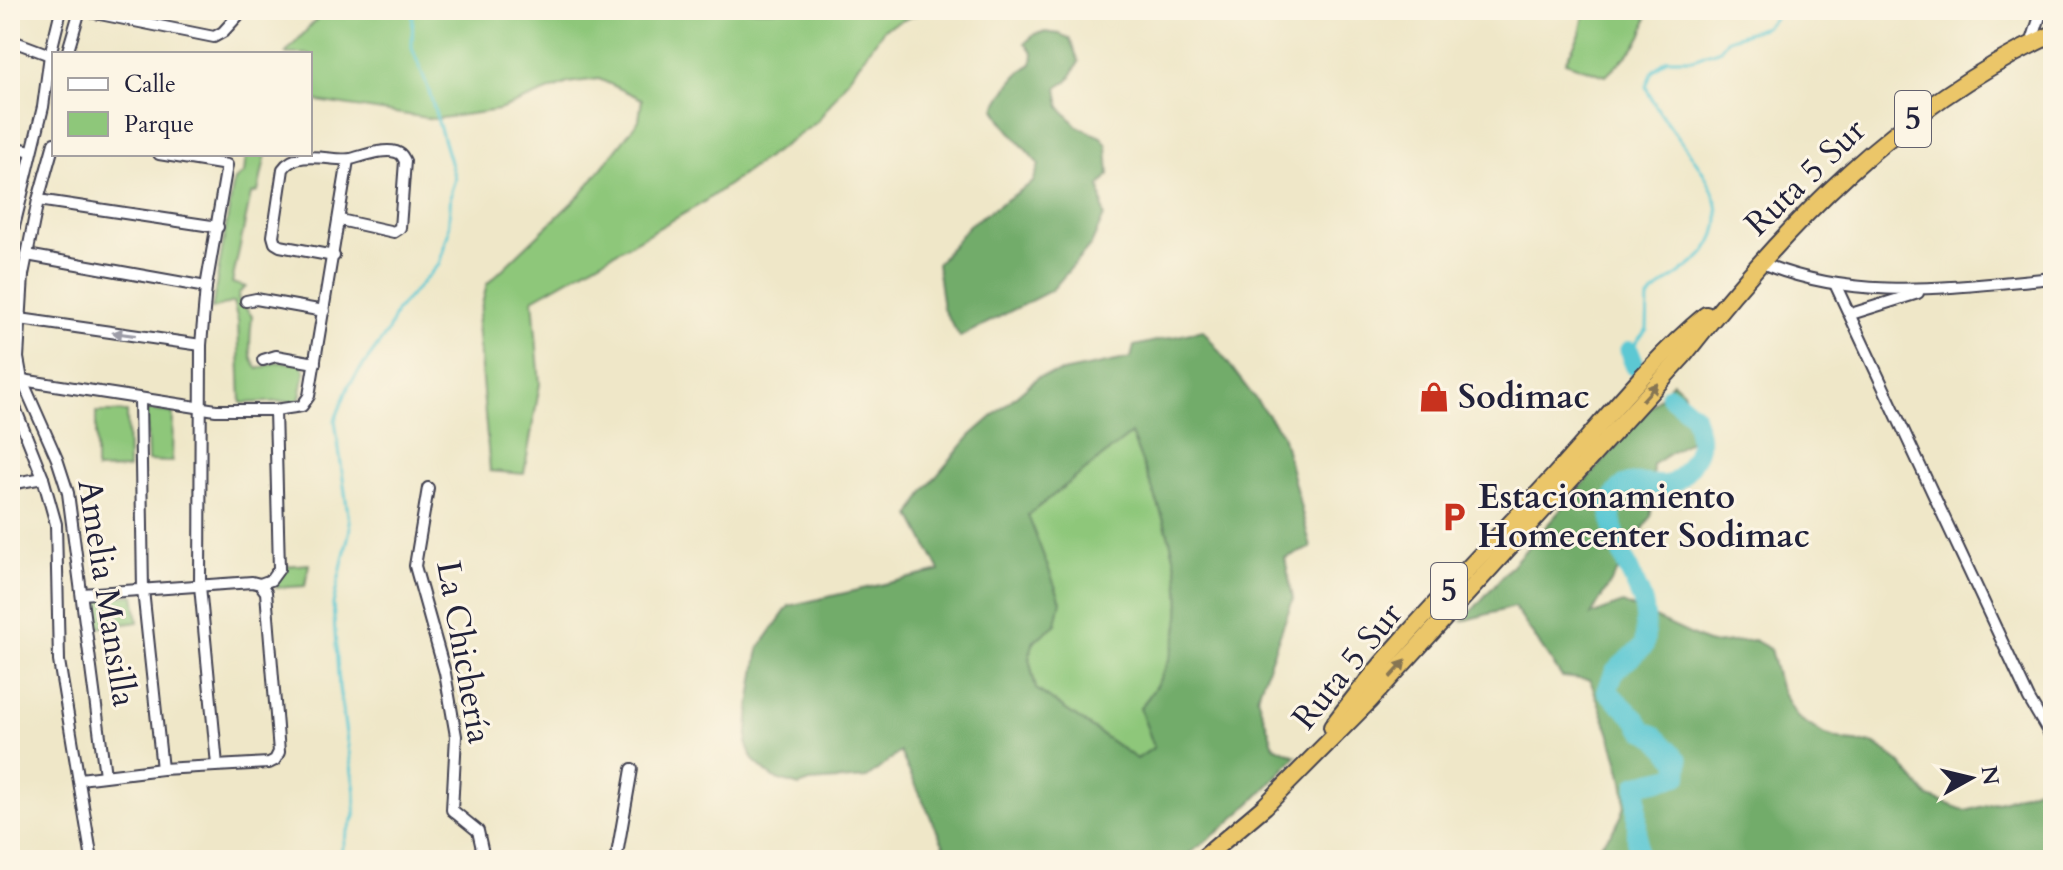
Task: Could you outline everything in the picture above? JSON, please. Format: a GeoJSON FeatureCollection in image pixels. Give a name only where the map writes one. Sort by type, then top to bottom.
{"type":"FeatureCollection","features":[{"type":"Feature","properties":{"kind":"highway","name":"Ruta 5 Sur"},"geometry":{"type":"LineString","coordinates":[[1201,860],[1265,806],[1369,701],[1683,356],[1759,262],[1831,187],[1884,141],[1950,93],[2053,34]]}},
{"type":"Feature","properties":{"kind":"highway","name":"Ruta 5 Sur"},"geometry":{"type":"LineString","coordinates":[[1308,761],[1350,702],[1674,342],[1729,297]]}},
{"type":"Feature","properties":{"kind":"highway"},"geometry":{"type":"LineString","coordinates":[[1504,531],[1517,531],[1529,526]]}},
{"type":"Feature","properties":{"kind":"street"},"geometry":{"type":"LineString","coordinates":[[10,243],[13,210],[51,78],[50,55],[61,10]]}},
{"type":"Feature","properties":{"kind":"street"},"geometry":{"type":"LineString","coordinates":[[68,52],[80,10],[214,37],[223,32],[243,10]]}},
{"type":"Feature","properties":{"kind":"street"},"geometry":{"type":"LineString","coordinates":[[2031,44],[2042,10]]}},
{"type":"Feature","properties":{"kind":"street"},"geometry":{"type":"LineString","coordinates":[[10,40],[50,55]]}},
{"type":"Feature","properties":{"kind":"street"},"geometry":{"type":"LineString","coordinates":[[10,146],[31,151]]}},
{"type":"Feature","properties":{"kind":"street","name":"Amelia Mansilla"},"geometry":{"type":"LineString","coordinates":[[52,150],[23,275],[18,358],[22,380],[57,459],[68,493],[105,775]]}},
{"type":"Feature","properties":{"kind":"street"},"geometry":{"type":"LineString","coordinates":[[334,256],[275,243],[273,236],[283,169],[294,160],[326,156],[348,160],[392,151],[401,155],[405,161],[400,228],[394,232],[340,220]]}},
{"type":"Feature","properties":{"kind":"street"},"geometry":{"type":"LineString","coordinates":[[171,156],[227,165],[206,287],[201,345],[200,586],[217,765]]}},
{"type":"Feature","properties":{"kind":"street"},"geometry":{"type":"LineString","coordinates":[[22,380],[202,408],[297,409],[306,402],[315,363],[348,160]]}},
{"type":"Feature","properties":{"kind":"street"},"geometry":{"type":"LineString","coordinates":[[38,200],[218,227]]}},
{"type":"Feature","properties":{"kind":"street"},"geometry":{"type":"LineString","coordinates":[[27,255],[206,287]]}},
{"type":"Feature","properties":{"kind":"street"},"geometry":{"type":"LineString","coordinates":[[1759,262],[1836,286],[1905,290],[2053,278]]}},
{"type":"Feature","properties":{"kind":"street"},"geometry":{"type":"LineString","coordinates":[[10,274],[23,275]]}},
{"type":"Feature","properties":{"kind":"street"},"geometry":{"type":"LineString","coordinates":[[1836,286],[2023,687],[2053,740]]}},
{"type":"Feature","properties":{"kind":"street"},"geometry":{"type":"LineString","coordinates":[[1851,314],[1935,288]]}},
{"type":"Feature","properties":{"kind":"street"},"geometry":{"type":"LineString","coordinates":[[246,301],[256,299],[324,311]]}},
{"type":"Feature","properties":{"kind":"street"},"geometry":{"type":"LineString","coordinates":[[20,319],[201,345]]}},
{"type":"Feature","properties":{"kind":"street"},"geometry":{"type":"LineString","coordinates":[[263,360],[276,356],[315,363]]}},
{"type":"Feature","properties":{"kind":"street"},"geometry":{"type":"LineString","coordinates":[[10,395],[43,478],[56,524],[59,661],[92,860]]}},
{"type":"Feature","properties":{"kind":"street"},"geometry":{"type":"LineString","coordinates":[[140,400],[143,590],[162,769]]}},
{"type":"Feature","properties":{"kind":"street"},"geometry":{"type":"LineString","coordinates":[[82,594],[252,582],[260,584],[271,580],[279,569],[275,410]]}},
{"type":"Feature","properties":{"kind":"street"},"geometry":{"type":"LineString","coordinates":[[10,484],[43,478]]}},
{"type":"Feature","properties":{"kind":"street","name":"La Chichería"},"geometry":{"type":"LineString","coordinates":[[428,488],[415,566],[445,673],[456,736],[452,810],[478,831],[482,849],[479,860]]}},
{"type":"Feature","properties":{"kind":"street"},"geometry":{"type":"LineString","coordinates":[[80,779],[162,769],[269,763],[275,760],[279,752],[266,592],[260,584]]}},
{"type":"Feature","properties":{"kind":"street"},"geometry":{"type":"LineString","coordinates":[[616,860],[632,769]]}},
{"type":"Feature","properties":{"kind":"green space"},"geometry":{"type":"Polygon","coordinates":[[[325,10],[927,10],[885,28],[817,122],[701,204],[533,299],[540,384],[524,474],[490,471],[477,324],[487,284],[582,193],[639,120],[642,99],[599,79],[568,83],[499,110],[434,119],[312,100],[312,52],[287,52],[325,10]]]}},
{"type":"Feature","properties":{"kind":"green space"},"geometry":{"type":"Polygon","coordinates":[[[1585,10],[1647,10],[1640,39],[1606,76],[1565,62],[1580,34],[1585,10]]]}},
{"type":"Feature","properties":{"kind":"green space"},"geometry":{"type":"Polygon","coordinates":[[[1044,32],[1070,39],[1079,62],[1068,81],[1057,88],[1060,107],[1077,126],[1101,137],[1107,145],[1109,175],[1100,186],[1104,216],[1091,245],[1052,290],[960,337],[943,309],[937,264],[969,225],[1033,182],[1039,165],[1009,131],[995,108],[1015,77],[1032,64],[1033,53],[1025,43],[1035,34],[1044,32]]]}},
{"type":"Feature","properties":{"kind":"green space"},"geometry":{"type":"Polygon","coordinates":[[[246,156],[266,156],[258,192],[251,194],[232,283],[246,287],[239,293],[238,299],[252,316],[251,351],[258,369],[276,362],[301,363],[305,371],[300,398],[296,401],[241,403],[238,321],[233,302],[212,309],[233,186],[244,173],[246,156]]]}},
{"type":"Feature","properties":{"kind":"green space"},"geometry":{"type":"Polygon","coordinates":[[[1203,330],[1282,434],[1311,548],[1285,558],[1293,599],[1257,697],[1274,746],[1296,756],[1241,812],[1179,860],[943,860],[950,858],[900,752],[867,778],[810,782],[799,786],[773,778],[753,760],[747,745],[750,705],[759,648],[789,606],[940,571],[911,515],[925,490],[970,436],[1038,377],[1131,358],[1134,346],[1203,330]],[[1131,434],[1028,515],[1061,601],[1056,624],[1034,641],[1029,658],[1036,689],[1137,759],[1154,747],[1140,708],[1163,674],[1175,641],[1180,607],[1177,572],[1169,538],[1131,434]]]}},
{"type":"Feature","properties":{"kind":"green space"},"geometry":{"type":"Polygon","coordinates":[[[1673,382],[1683,391],[1697,436],[1653,464],[1651,516],[1591,615],[1623,603],[1711,644],[1754,640],[1770,649],[1780,687],[1797,717],[1823,734],[1845,741],[1875,744],[1899,762],[1929,797],[1966,811],[2053,782],[2053,860],[1586,860],[1617,823],[1624,809],[1625,797],[1613,745],[1590,680],[1562,677],[1514,607],[1463,621],[1673,382]]]}},
{"type":"Feature","properties":{"kind":"green space"},"geometry":{"type":"Polygon","coordinates":[[[146,410],[173,413],[172,462],[148,461],[146,410]]]}},
{"type":"Feature","properties":{"kind":"green space"},"geometry":{"type":"Polygon","coordinates":[[[96,412],[127,412],[128,469],[96,470],[96,412]]]}},
{"type":"Feature","properties":{"kind":"green space"},"geometry":{"type":"Polygon","coordinates":[[[1131,434],[1169,538],[1177,572],[1180,606],[1176,640],[1163,674],[1140,708],[1154,747],[1137,759],[1036,689],[1030,658],[1033,645],[1056,623],[1028,515],[1131,434]]]}},
{"type":"Feature","properties":{"kind":"green space"},"geometry":{"type":"Polygon","coordinates":[[[309,564],[305,586],[276,588],[277,578],[284,566],[309,564]]]}},
{"type":"Feature","properties":{"kind":"green space"},"geometry":{"type":"Polygon","coordinates":[[[134,595],[138,622],[95,628],[90,598],[134,595]]]}},
{"type":"Feature","properties":{"kind":"waterway"},"geometry":{"type":"LineString","coordinates":[[339,860],[355,816],[355,792],[339,688],[333,604],[350,529],[335,420],[349,385],[387,333],[397,310],[439,264],[448,234],[451,191],[455,179],[428,88],[412,48],[413,10]]}},
{"type":"Feature","properties":{"kind":"waterway"},"geometry":{"type":"LineString","coordinates":[[1629,351],[1647,329],[1648,299],[1705,252],[1716,230],[1718,209],[1700,167],[1656,106],[1646,86],[1652,72],[1667,59],[1693,59],[1720,49],[1728,39],[1765,27],[1783,10]]}},
{"type":"Feature","properties":{"kind":"waterway"},"geometry":{"type":"LineString","coordinates":[[1629,351],[1635,366]]}},
{"type":"Feature","properties":{"kind":"waterway"},"geometry":{"type":"LineString","coordinates":[[1629,860],[1637,849],[1637,785],[1678,776],[1679,761],[1654,735],[1643,730],[1607,691],[1615,671],[1644,646],[1646,628],[1643,603],[1620,548],[1611,507],[1614,497],[1626,485],[1675,482],[1695,456],[1699,438],[1694,415],[1670,396]]}},
{"type":"Feature","properties":{"kind":"place","name":"Sodimac"},"geometry":{"type":"Point","coordinates":[1434,397]}},
{"type":"Feature","properties":{"kind":"place","name":"Estacionamiento Homecenter Sodimac"},"geometry":{"type":"Point","coordinates":[1454,517]}}]}
